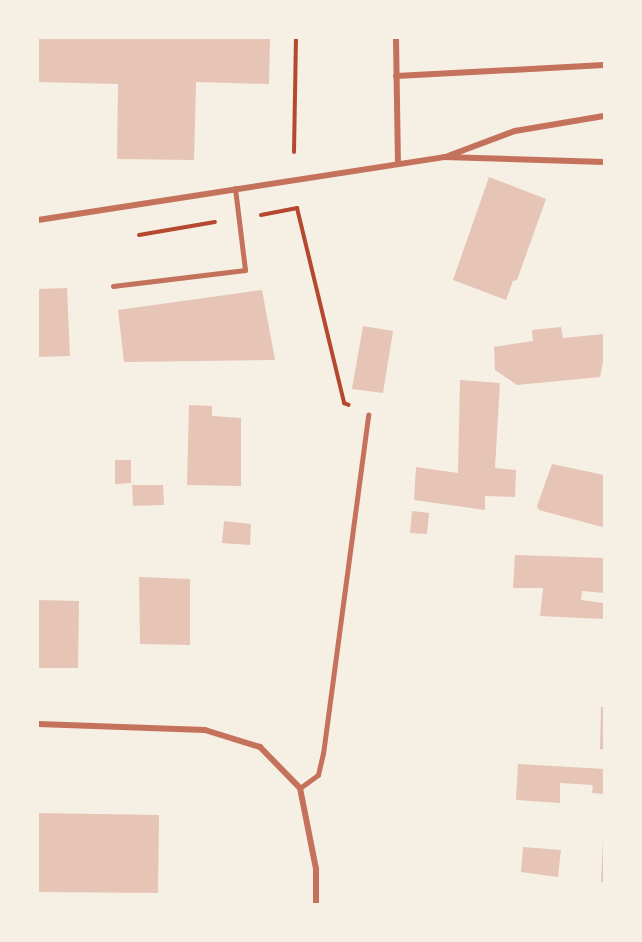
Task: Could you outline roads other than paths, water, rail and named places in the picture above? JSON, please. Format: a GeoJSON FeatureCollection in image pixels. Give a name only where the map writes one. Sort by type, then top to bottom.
{"type":"FeatureCollection","features":[{"type":"Feature","properties":{"kind":"street"},"geometry":{"type":"LineString","coordinates":[[396,38],[398,164]]}},
{"type":"Feature","properties":{"kind":"street"},"geometry":{"type":"LineString","coordinates":[[396,76],[604,65]]}},
{"type":"Feature","properties":{"kind":"street"},"geometry":{"type":"LineString","coordinates":[[444,157],[515,131],[604,116]]}},
{"type":"Feature","properties":{"kind":"street"},"geometry":{"type":"LineString","coordinates":[[38,220],[444,157],[604,162]]}},
{"type":"Feature","properties":{"kind":"street"},"geometry":{"type":"LineString","coordinates":[[38,724],[205,730],[260,747],[300,788],[316,869],[316,904]]}},
{"type":"Feature","properties":{"kind":"lane"},"geometry":{"type":"LineString","coordinates":[[113,286],[245,270],[235,189]]}},
{"type":"Feature","properties":{"kind":"lane"},"geometry":{"type":"LineString","coordinates":[[300,788],[318,775],[323,754],[368,415]]}}]}
